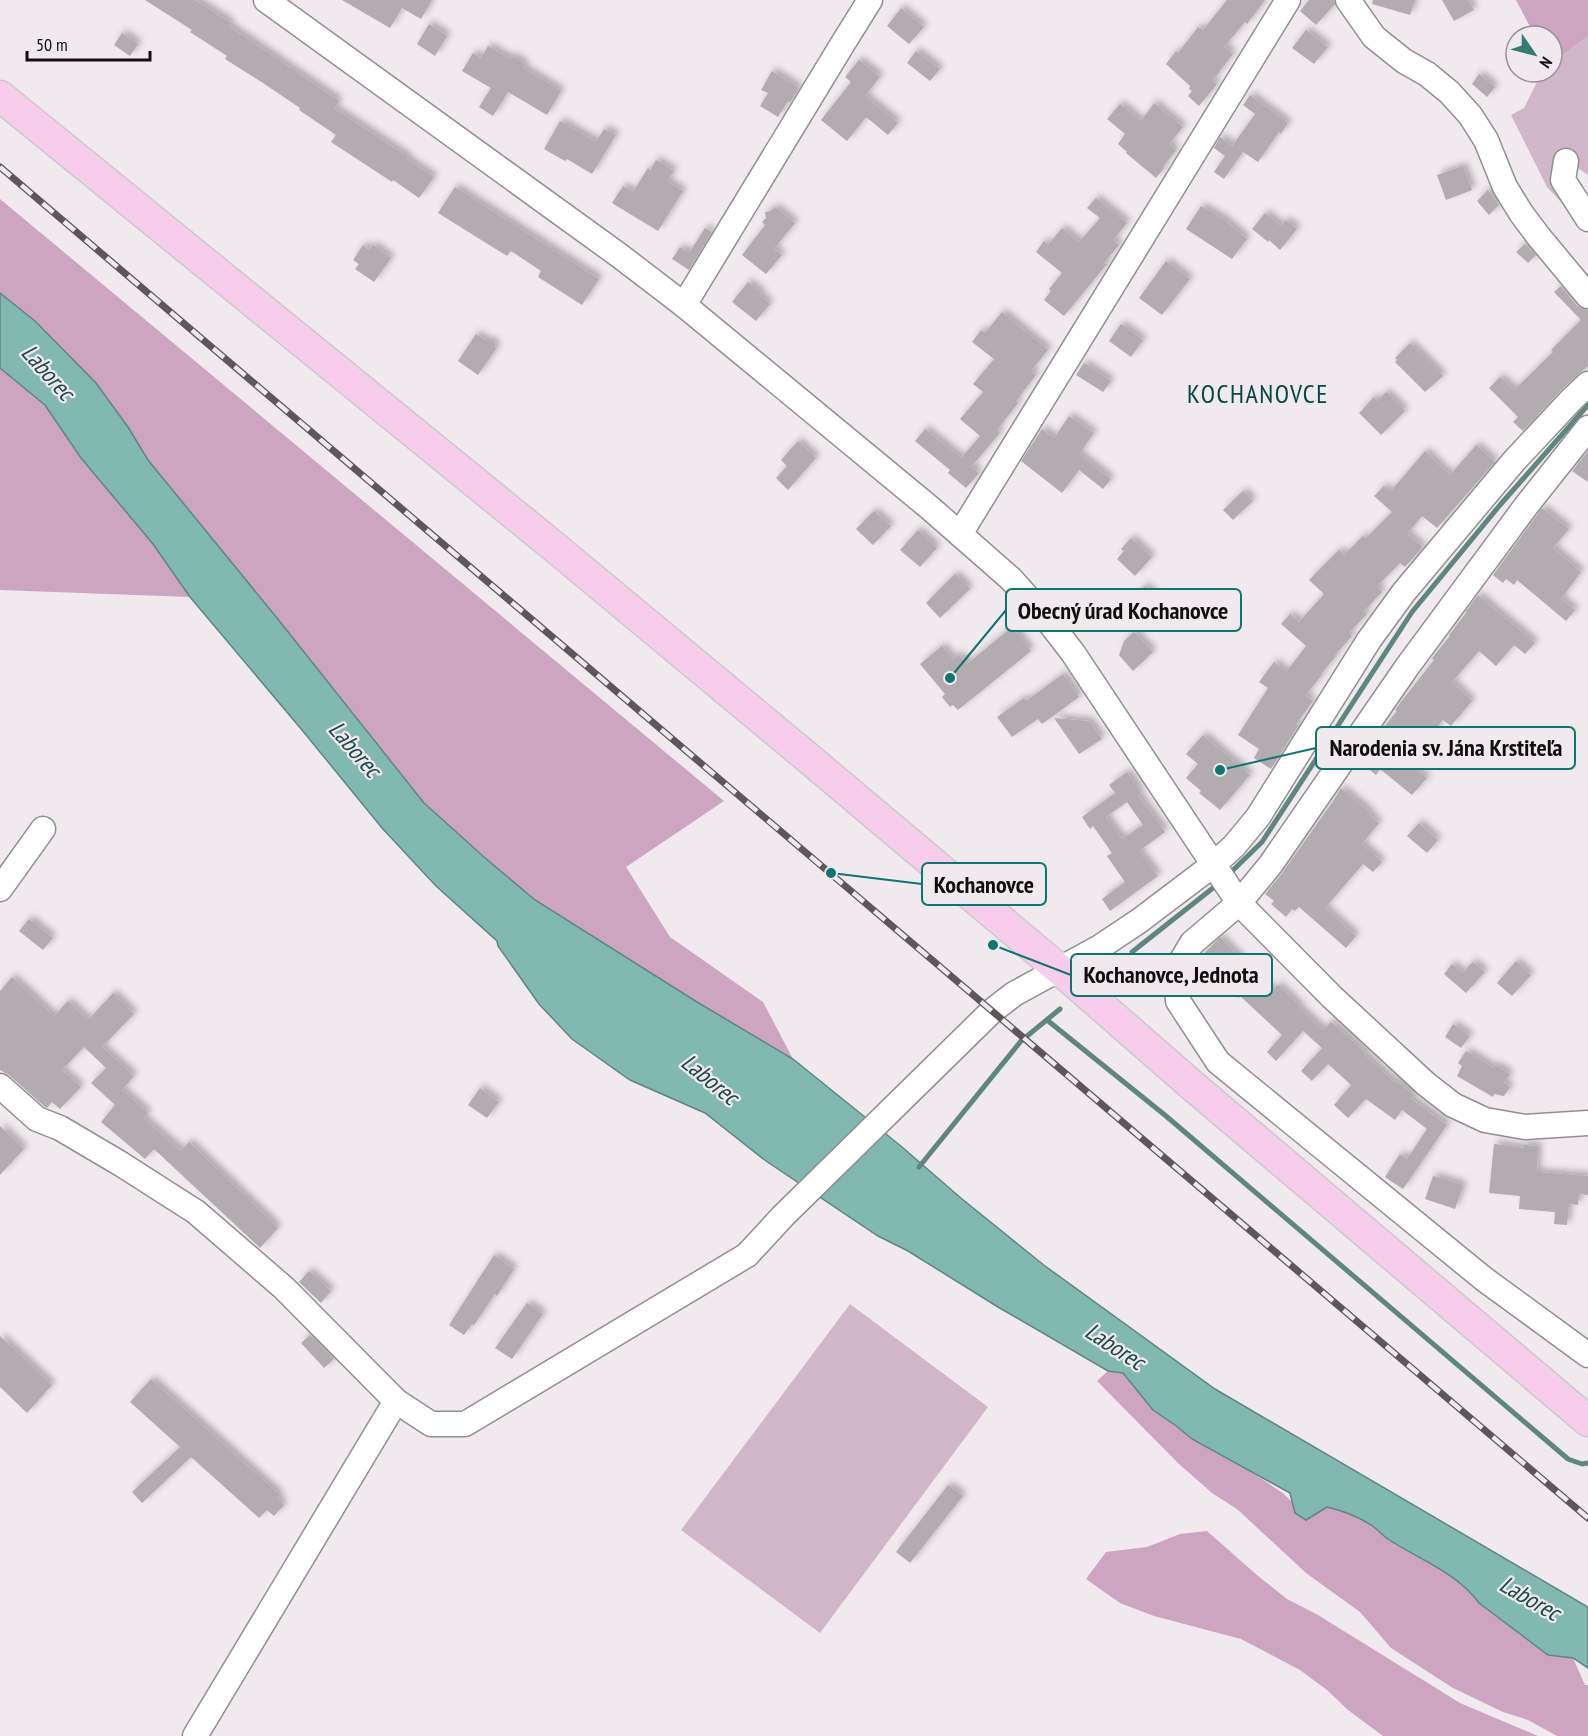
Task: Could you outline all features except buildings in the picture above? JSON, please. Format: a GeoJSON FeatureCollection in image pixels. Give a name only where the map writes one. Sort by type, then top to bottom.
{"type":"FeatureCollection","features":[{"type":"Feature","properties":{"kind":"main road"},"geometry":{"type":"LineString","coordinates":[[0,96],[552,545],[1060,970],[1194,1087],[1588,1421]]}},
{"type":"Feature","properties":{"kind":"street"},"geometry":{"type":"LineString","coordinates":[[266,0],[620,256],[684,305],[1011,579],[1046,618],[1091,679],[1225,882],[1332,998],[1426,1084],[1453,1105],[1485,1120],[1526,1127],[1588,1123]]}},
{"type":"Feature","properties":{"kind":"street"},"geometry":{"type":"LineString","coordinates":[[684,305],[870,0]]}},
{"type":"Feature","properties":{"kind":"street"},"geometry":{"type":"LineString","coordinates":[[960,534],[1288,0]]}},
{"type":"Feature","properties":{"kind":"street"},"geometry":{"type":"LineString","coordinates":[[1348,0],[1374,37],[1404,62],[1435,80],[1470,115],[1486,140],[1505,187],[1521,213],[1588,296]]}},
{"type":"Feature","properties":{"kind":"street"},"geometry":{"type":"LineString","coordinates":[[1566,162],[1563,180],[1588,219]]}},
{"type":"Feature","properties":{"kind":"street"},"geometry":{"type":"LineString","coordinates":[[1588,384],[1514,461],[1404,592],[1369,640],[1258,817],[1234,846],[1225,882],[1176,970],[1178,1001],[1218,1062],[1484,1279],[1588,1355]]}},
{"type":"Feature","properties":{"kind":"street"},"geometry":{"type":"LineString","coordinates":[[0,1086],[37,1119],[60,1128],[196,1212],[284,1288],[396,1401],[431,1424],[465,1424],[747,1255],[783,1216],[954,1047],[992,1011],[1014,994],[1100,947],[1139,921],[1271,864],[1407,667],[1526,506],[1588,428]]}},
{"type":"Feature","properties":{"kind":"street"},"geometry":{"type":"LineString","coordinates":[[0,889],[43,829]]}},
{"type":"Feature","properties":{"kind":"street"},"geometry":{"type":"LineString","coordinates":[[195,1736],[396,1401]]}},
{"type":"Feature","properties":{"kind":"shaded area"},"geometry":{"type":"Polygon","coordinates":[[[1516,0],[1588,0],[1588,36],[1564,54],[1564,24],[1529,24],[1516,0]]]}},
{"type":"Feature","properties":{"kind":"shaded area"},"geometry":{"type":"Polygon","coordinates":[[[1588,36],[1588,175],[1560,156],[1588,231],[1547,187],[1511,115],[1524,108],[1536,84],[1564,84],[1564,54],[1588,36]]]}},
{"type":"Feature","properties":{"kind":"shaded area"},"geometry":{"type":"Polygon","coordinates":[[[0,199],[724,801],[626,867],[670,937],[763,1002],[793,1059],[534,900],[424,803],[277,618],[190,597],[0,590],[0,199]]]}},
{"type":"Feature","properties":{"kind":"shaded area"},"geometry":{"type":"Polygon","coordinates":[[[850,1304],[988,1407],[820,1633],[681,1530],[850,1304]]]}},
{"type":"Feature","properties":{"kind":"shaded area"},"geometry":{"type":"Polygon","coordinates":[[[1108,1371],[1123,1373],[1153,1410],[1192,1439],[1253,1473],[1284,1494],[1292,1502],[1296,1513],[1306,1520],[1327,1507],[1363,1520],[1386,1538],[1460,1583],[1479,1603],[1548,1655],[1573,1658],[1585,1685],[1588,1685],[1588,1736],[1557,1736],[1528,1720],[1503,1712],[1453,1688],[1391,1648],[1360,1612],[1306,1573],[1237,1509],[1212,1493],[1179,1464],[1097,1381],[1108,1371]]]}},
{"type":"Feature","properties":{"kind":"shaded area"},"geometry":{"type":"Polygon","coordinates":[[[1207,1531],[1287,1599],[1318,1615],[1460,1703],[1538,1736],[1383,1736],[1300,1670],[1241,1639],[1154,1616],[1120,1603],[1086,1579],[1106,1552],[1147,1547],[1180,1534],[1207,1531]]]}},
{"type":"Feature","properties":{"kind":"water","name":"Laborec"},"geometry":{"type":"Polygon","coordinates":[[[0,293],[35,321],[96,383],[128,427],[148,460],[424,803],[484,857],[535,900],[697,1002],[793,1059],[1045,1266],[1215,1389],[1588,1607],[1588,1668],[1573,1658],[1548,1655],[1479,1603],[1460,1583],[1388,1539],[1363,1520],[1327,1507],[1306,1520],[1295,1513],[1290,1493],[1192,1439],[1153,1410],[1123,1373],[1108,1371],[908,1251],[878,1236],[766,1161],[705,1113],[630,1080],[572,1039],[539,1004],[498,946],[497,941],[436,886],[382,828],[190,597],[153,544],[81,458],[45,405],[0,368],[0,293]]]}},
{"type":"Feature","properties":{"kind":"waterway"},"geometry":{"type":"LineString","coordinates":[[1227,876],[1262,842],[1412,612],[1500,505],[1588,405]]}},
{"type":"Feature","properties":{"kind":"waterway"},"geometry":{"type":"LineString","coordinates":[[1132,952],[1218,884]]}},
{"type":"Feature","properties":{"kind":"waterway"},"geometry":{"type":"LineString","coordinates":[[919,1167],[1021,1041],[1060,1009]]}},
{"type":"Feature","properties":{"kind":"waterway"},"geometry":{"type":"LineString","coordinates":[[1047,1020],[1166,1116],[1568,1459],[1582,1464],[1588,1463]]}},
{"type":"Feature","properties":{"kind":"railway"},"geometry":{"type":"LineString","coordinates":[[0,167],[1588,1518]]}},
{"type":"Feature","properties":{"kind":"place","name":"Obecný úrad Kochanovce"},"geometry":{"type":"Point","coordinates":[950,678]}},
{"type":"Feature","properties":{"kind":"place","name":"Narodenia sv. Jána Krstiteľa"},"geometry":{"type":"Point","coordinates":[1220,770]}},
{"type":"Feature","properties":{"kind":"place","name":"Kochanovce"},"geometry":{"type":"Point","coordinates":[831,873]}},
{"type":"Feature","properties":{"kind":"place","name":"Kochanovce, Jednota"},"geometry":{"type":"Point","coordinates":[993,945]}},
{"type":"Feature","properties":{"kind":"district","name":"KOCHANOVCE"},"geometry":{"type":"Point","coordinates":[1258,393]}}]}
